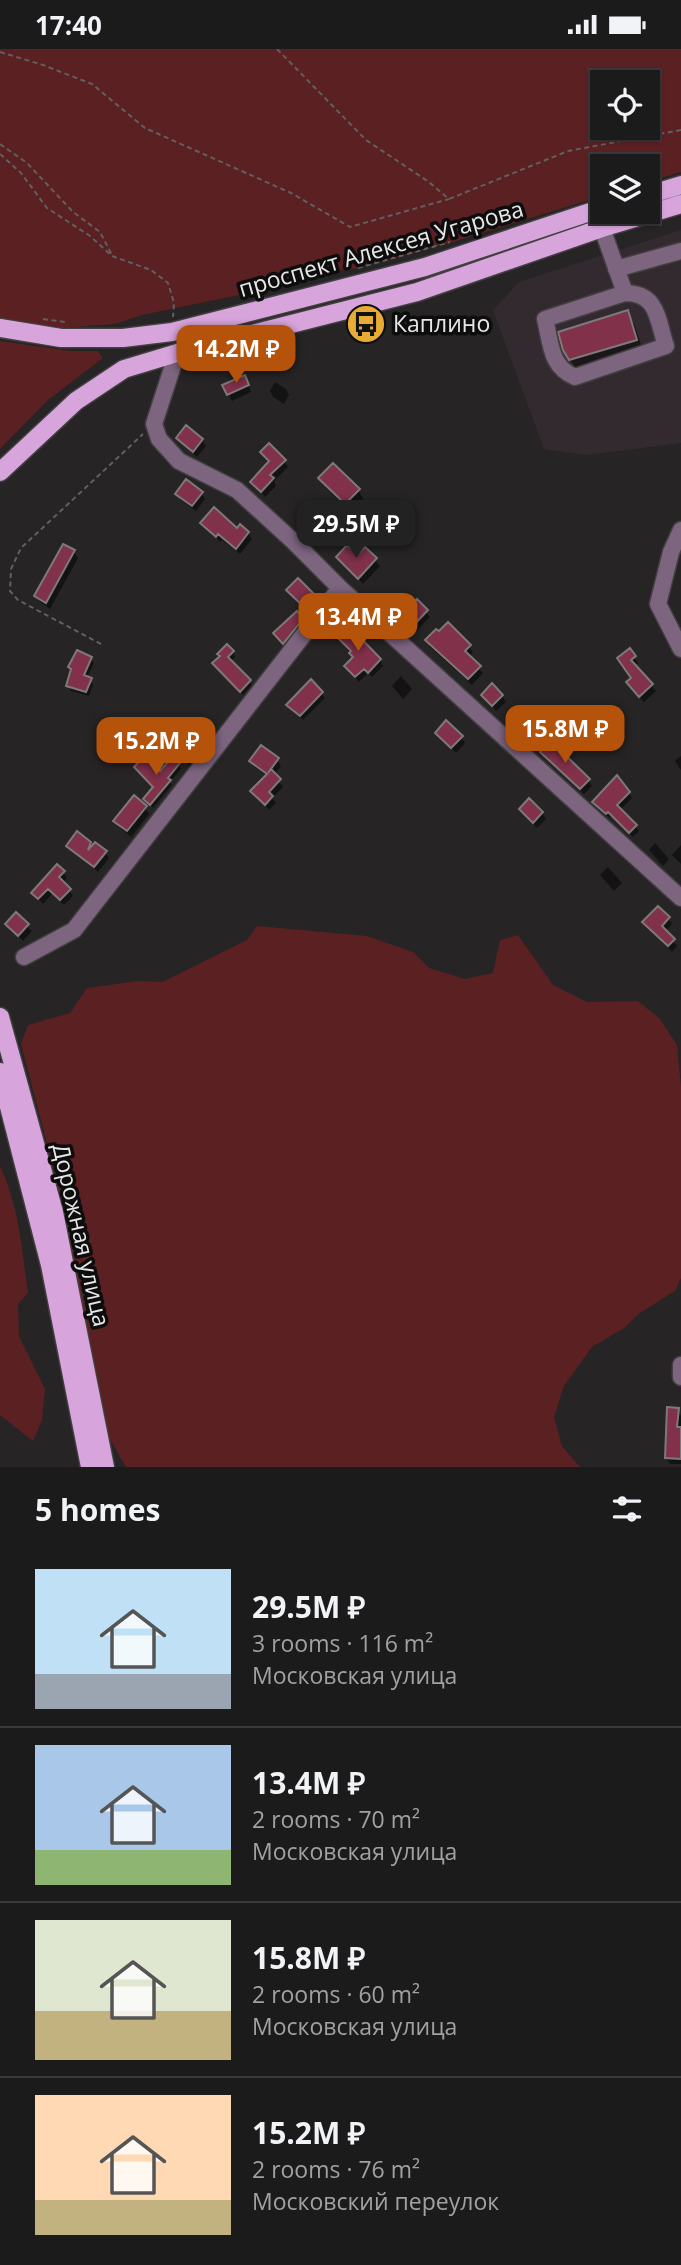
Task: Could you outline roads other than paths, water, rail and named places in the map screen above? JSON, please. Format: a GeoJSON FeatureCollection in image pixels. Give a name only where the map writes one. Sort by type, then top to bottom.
{"type":"FeatureCollection","features":[{"type":"Feature","properties":{"kind":"main road"},"geometry":{"type":"LineString","coordinates":[[660,191],[681,185]]}},
{"type":"Feature","properties":{"kind":"main road","name":"проспект Алексея Угарова"},"geometry":{"type":"LineString","coordinates":[[0,472],[76,401],[124,369],[417,292],[602,228],[681,204]]}},
{"type":"Feature","properties":{"kind":"main road","name":"проспект Алексея Угарова"},"geometry":{"type":"LineString","coordinates":[[0,328],[61,338],[124,338],[173,332],[425,267],[590,212]]}},
{"type":"Feature","properties":{"kind":"main road"},"geometry":{"type":"LineString","coordinates":[[601,224],[602,228]]}},
{"type":"Feature","properties":{"kind":"main road"},"geometry":{"type":"LineString","coordinates":[[173,332],[177,353]]}},
{"type":"Feature","properties":{"kind":"main road","name":"Дорожная улица"},"geometry":{"type":"LineString","coordinates":[[0,1017],[54,1212],[106,1467]]}},
{"type":"Feature","properties":{"kind":"main road","name":"Дорожная улица"},"geometry":{"type":"LineString","coordinates":[[0,1072],[50,1265],[90,1467]]}},
{"type":"Feature","properties":{"kind":"street"},"geometry":{"type":"LineString","coordinates":[[602,228],[625,293]]}},
{"type":"Feature","properties":{"kind":"street"},"geometry":{"type":"LineString","coordinates":[[616,269],[681,251]]}},
{"type":"Feature","properties":{"kind":"street"},"geometry":{"type":"LineString","coordinates":[[625,293],[640,293],[651,300],[666,346],[575,377],[565,373],[557,365],[545,319],[625,293]]}},
{"type":"Feature","properties":{"kind":"street"},"geometry":{"type":"LineString","coordinates":[[177,353],[154,424],[159,439],[179,461],[237,491],[681,898]]}},
{"type":"Feature","properties":{"kind":"street"},"geometry":{"type":"LineString","coordinates":[[681,530],[671,552],[658,604],[681,649]]}},
{"type":"Feature","properties":{"kind":"street"},"geometry":{"type":"LineString","coordinates":[[24,957],[74,930],[340,588]]}},
{"type":"Feature","properties":{"kind":"street"},"geometry":{"type":"LineString","coordinates":[[681,1365],[681,1377]]}},
{"type":"Feature","properties":{"kind":"place","name":"Каплино"},"geometry":{"type":"Point","coordinates":[366,324]}}]}
